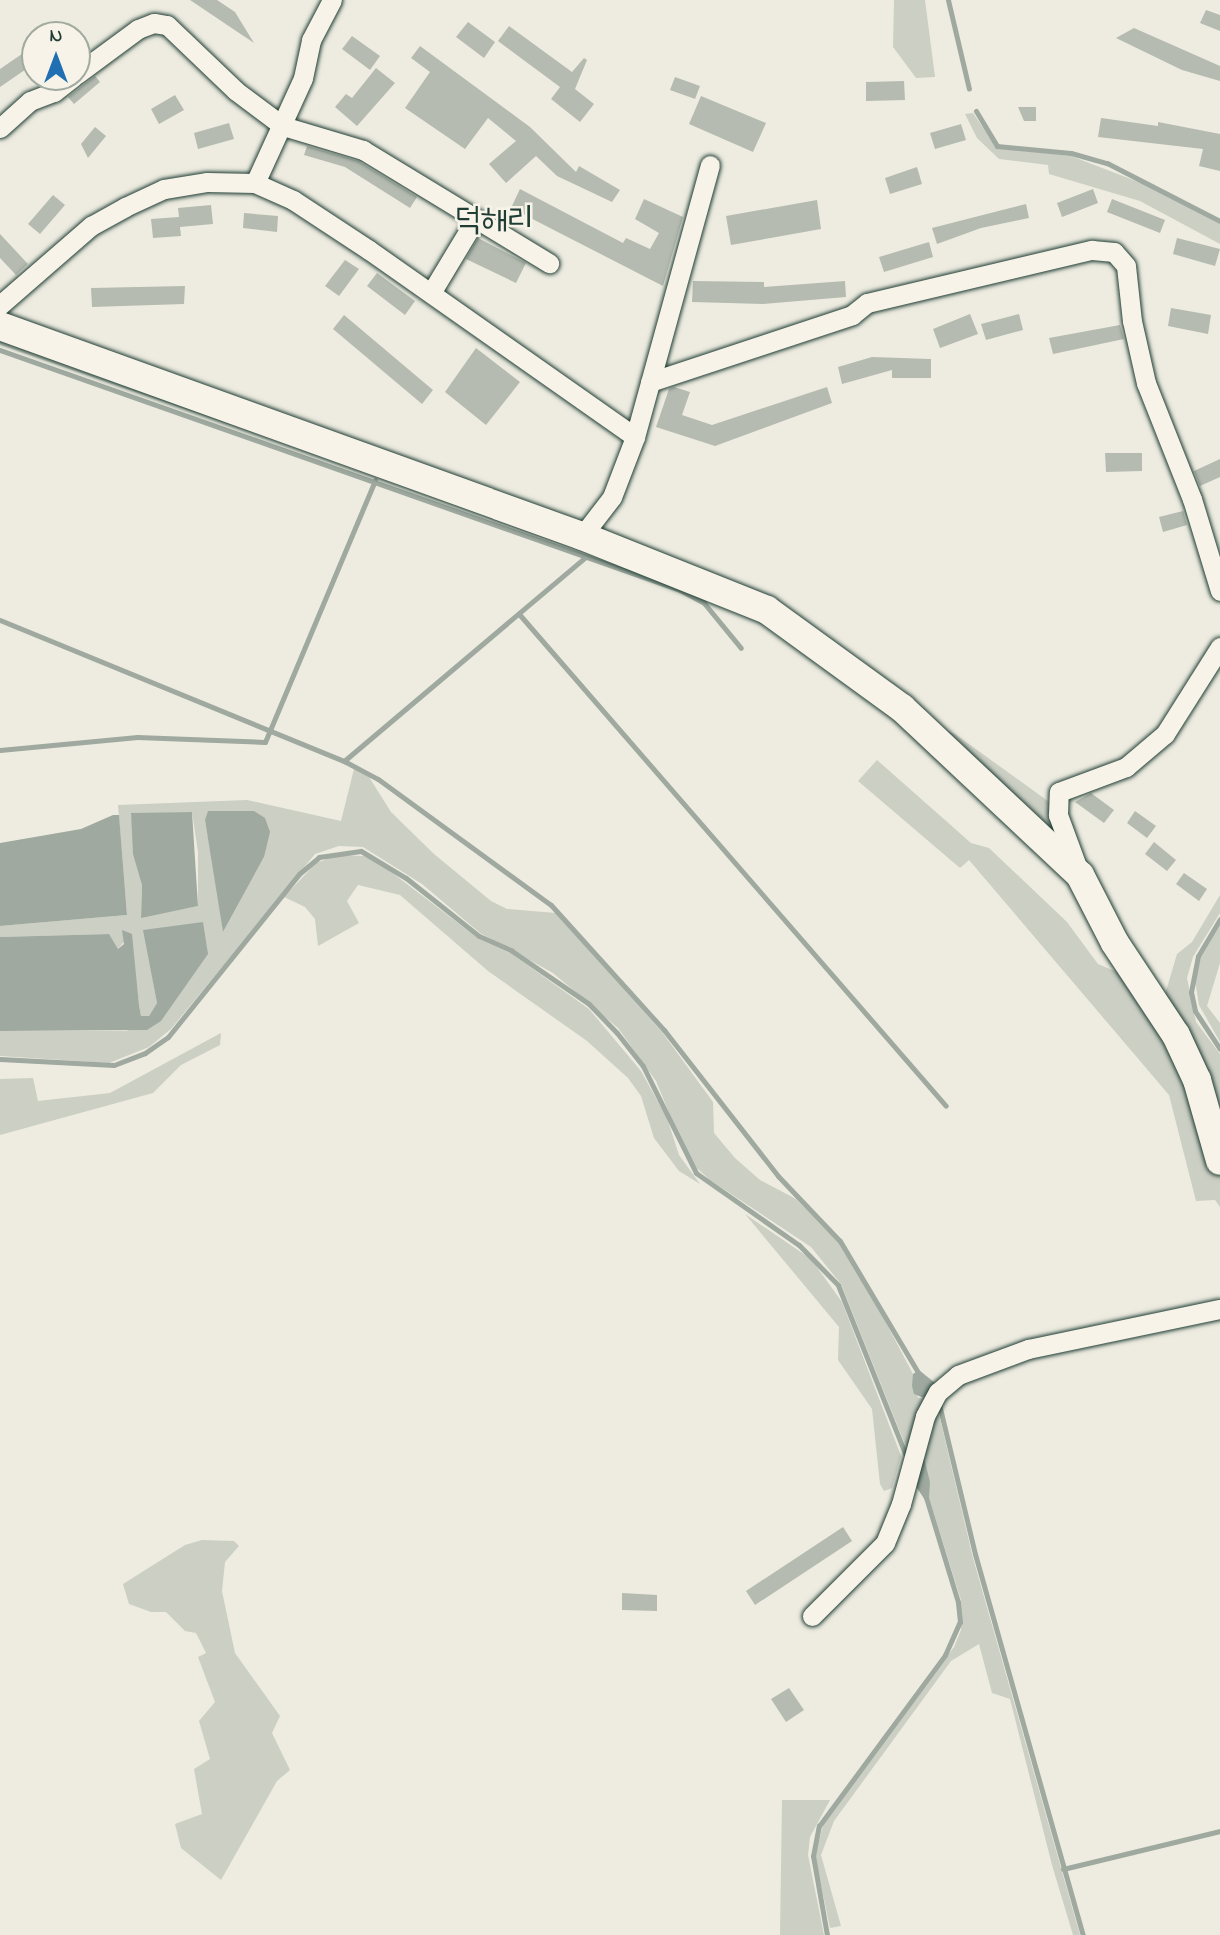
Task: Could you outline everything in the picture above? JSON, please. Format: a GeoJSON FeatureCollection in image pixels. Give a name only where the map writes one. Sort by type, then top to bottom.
{"type":"FeatureCollection","features":[{"type":"Feature","properties":{"kind":"street"},"geometry":{"type":"LineString","coordinates":[[255,183],[303,78],[311,40],[332,0]]}},
{"type":"Feature","properties":{"kind":"street"},"geometry":{"type":"LineString","coordinates":[[91,64],[138,29],[154,23],[167,25],[236,91],[283,126],[363,150],[550,263]]}},
{"type":"Feature","properties":{"kind":"street"},"geometry":{"type":"LineString","coordinates":[[0,128],[30,101],[55,91]]}},
{"type":"Feature","properties":{"kind":"street"},"geometry":{"type":"LineString","coordinates":[[582,536],[612,497],[635,437],[710,165]]}},
{"type":"Feature","properties":{"kind":"street"},"geometry":{"type":"LineString","coordinates":[[0,305],[92,226],[125,207],[164,189],[207,182],[255,183],[293,200],[431,293],[635,437]]}},
{"type":"Feature","properties":{"kind":"street"},"geometry":{"type":"LineString","coordinates":[[431,293],[475,220]]}},
{"type":"Feature","properties":{"kind":"street"},"geometry":{"type":"LineString","coordinates":[[650,382],[852,315],[867,303],[1092,250],[1114,252],[1126,266],[1132,321],[1146,383],[1192,499],[1220,591]]}},
{"type":"Feature","properties":{"kind":"street"},"geometry":{"type":"LineString","coordinates":[[0,326],[582,536],[767,610],[902,708],[1080,875]]}},
{"type":"Feature","properties":{"kind":"street"},"geometry":{"type":"LineString","coordinates":[[1220,647],[1165,734],[1126,767],[1059,792],[1058,815],[1080,875],[1115,943],[1176,1035],[1197,1080],[1220,1161]]}},
{"type":"Feature","properties":{"kind":"street"},"geometry":{"type":"LineString","coordinates":[[812,1616],[885,1543],[901,1504],[925,1416],[937,1392],[958,1375],[1028,1349],[1220,1309]]}},
{"type":"Feature","properties":{"kind":"shaded area"},"geometry":{"type":"Polygon","coordinates":[[[894,0],[925,0],[935,77],[916,78],[893,47],[894,0]]]}},
{"type":"Feature","properties":{"kind":"shaded area"},"geometry":{"type":"Polygon","coordinates":[[[973,113],[997,148],[1071,156],[1167,193],[1220,224],[1220,244],[1140,201],[1049,174],[1048,165],[999,159],[977,138],[965,114],[973,113]]]}},
{"type":"Feature","properties":{"kind":"shaded area"},"geometry":{"type":"Polygon","coordinates":[[[0,338],[375,475],[0,345],[0,338]]]}},
{"type":"Feature","properties":{"kind":"shaded area"},"geometry":{"type":"Polygon","coordinates":[[[920,719],[955,734],[1052,804],[1072,863],[920,719]]]}},
{"type":"Feature","properties":{"kind":"shaded area"},"geometry":{"type":"Polygon","coordinates":[[[877,760],[971,843],[989,848],[1067,922],[1098,964],[1124,975],[1154,1021],[1190,1093],[1220,1175],[1220,1207],[1215,1200],[1196,1201],[1169,1095],[969,860],[960,868],[858,781],[877,760]]]}},
{"type":"Feature","properties":{"kind":"shaded area"},"geometry":{"type":"Polygon","coordinates":[[[354,769],[369,777],[391,812],[434,854],[491,901],[507,909],[556,913],[662,1032],[713,1102],[714,1133],[735,1158],[760,1180],[796,1199],[839,1243],[863,1279],[913,1374],[918,1398],[924,1398],[908,1452],[841,1284],[811,1247],[710,1180],[689,1161],[656,1081],[618,1028],[553,973],[480,933],[422,884],[363,847],[339,846],[315,854],[171,1029],[149,1047],[109,1063],[0,1056],[0,1031],[126,1031],[161,1021],[144,930],[157,1003],[149,1016],[141,1016],[131,934],[118,949],[108,934],[0,937],[0,926],[127,915],[118,805],[247,800],[341,821],[354,769]],[[192,812],[131,814],[142,885],[141,917],[198,906],[198,852],[192,812]],[[205,820],[218,893],[223,932],[264,857],[205,820]]]}},
{"type":"Feature","properties":{"kind":"shaded area"},"geometry":{"type":"Polygon","coordinates":[[[208,811],[254,811],[265,818],[270,832],[264,857],[223,932],[205,820],[208,811]]]}},
{"type":"Feature","properties":{"kind":"shaded area"},"geometry":{"type":"Polygon","coordinates":[[[192,812],[198,906],[141,918],[142,885],[133,854],[131,813],[192,812]]]}},
{"type":"Feature","properties":{"kind":"shaded area"},"geometry":{"type":"Polygon","coordinates":[[[119,815],[127,915],[0,926],[0,843],[81,829],[119,815]]]}},
{"type":"Feature","properties":{"kind":"shaded area"},"geometry":{"type":"Polygon","coordinates":[[[337,855],[364,856],[382,865],[479,939],[512,954],[589,1009],[641,1071],[667,1118],[679,1155],[700,1184],[679,1171],[654,1138],[641,1096],[628,1078],[587,1041],[488,971],[400,895],[358,885],[347,901],[359,923],[318,946],[315,919],[305,907],[284,897],[316,863],[337,855]]]}},
{"type":"Feature","properties":{"kind":"shaded area"},"geometry":{"type":"Polygon","coordinates":[[[1220,895],[1220,913],[1193,957],[1187,978],[1196,1022],[1220,1054],[1220,1116],[1157,999],[1166,991],[1177,954],[1192,942],[1220,895]]]}},
{"type":"Feature","properties":{"kind":"shaded area"},"geometry":{"type":"Polygon","coordinates":[[[203,922],[208,954],[161,1021],[147,1030],[0,1031],[0,937],[109,934],[118,949],[124,944],[122,930],[132,934],[141,1016],[149,1016],[157,1003],[143,930],[203,922]]]}},
{"type":"Feature","properties":{"kind":"shaded area"},"geometry":{"type":"Polygon","coordinates":[[[1220,925],[1220,963],[1207,1006],[1220,1023],[1220,1042],[1199,1005],[1195,980],[1201,957],[1220,925]]]}},
{"type":"Feature","properties":{"kind":"shaded area"},"geometry":{"type":"Polygon","coordinates":[[[221,1033],[220,1045],[181,1065],[153,1093],[0,1135],[0,1079],[33,1078],[38,1101],[110,1093],[221,1033]]]}},
{"type":"Feature","properties":{"kind":"shaded area"},"geometry":{"type":"Polygon","coordinates":[[[745,1214],[811,1259],[842,1302],[901,1456],[892,1488],[884,1491],[880,1484],[872,1409],[838,1360],[839,1327],[745,1214]]]}},
{"type":"Feature","properties":{"kind":"shaded area"},"geometry":{"type":"Polygon","coordinates":[[[919,1370],[935,1383],[924,1398],[914,1394],[912,1386],[913,1374],[919,1370]]]}},
{"type":"Feature","properties":{"kind":"shaded area"},"geometry":{"type":"Polygon","coordinates":[[[937,1406],[973,1558],[1080,1935],[1073,1935],[1052,1865],[1010,1699],[992,1693],[979,1644],[951,1661],[834,1821],[821,1855],[841,1926],[830,1928],[815,1856],[823,1825],[954,1647],[961,1630],[961,1600],[929,1498],[923,1453],[937,1406]]]}},
{"type":"Feature","properties":{"kind":"shaded area"},"geometry":{"type":"Polygon","coordinates":[[[923,1454],[930,1482],[929,1498],[925,1500],[917,1488],[914,1472],[923,1454]]]}},
{"type":"Feature","properties":{"kind":"shaded area"},"geometry":{"type":"Polygon","coordinates":[[[202,1540],[234,1541],[239,1546],[225,1562],[222,1591],[235,1653],[280,1716],[272,1733],[290,1770],[277,1781],[221,1880],[181,1848],[175,1824],[202,1814],[194,1769],[210,1759],[199,1721],[215,1702],[198,1657],[206,1653],[196,1633],[185,1631],[166,1612],[151,1612],[129,1604],[123,1584],[185,1545],[202,1540]]]}},
{"type":"Feature","properties":{"kind":"shaded area"},"geometry":{"type":"Polygon","coordinates":[[[782,1800],[830,1800],[810,1837],[808,1855],[824,1935],[780,1935],[782,1800]]]}},
{"type":"Feature","properties":{"kind":"building"},"geometry":{"type":"Polygon","coordinates":[[[190,0],[217,0],[235,12],[254,43],[190,0]]]}},
{"type":"Feature","properties":{"kind":"building"},"geometry":{"type":"Polygon","coordinates":[[[1206,10],[1220,15],[1220,31],[1200,23],[1206,10]]]}},
{"type":"Feature","properties":{"kind":"building"},"geometry":{"type":"Polygon","coordinates":[[[468,22],[495,42],[484,58],[456,37],[468,22]]]}},
{"type":"Feature","properties":{"kind":"building"},"geometry":{"type":"Polygon","coordinates":[[[509,26],[572,72],[584,58],[587,60],[575,89],[594,104],[580,122],[551,99],[560,87],[498,41],[509,26]]]}},
{"type":"Feature","properties":{"kind":"building"},"geometry":{"type":"Polygon","coordinates":[[[1134,28],[1220,66],[1220,81],[1182,70],[1116,38],[1134,28]]]}},
{"type":"Feature","properties":{"kind":"building"},"geometry":{"type":"Polygon","coordinates":[[[352,36],[380,56],[370,70],[342,49],[352,36]]]}},
{"type":"Feature","properties":{"kind":"building"},"geometry":{"type":"Polygon","coordinates":[[[420,46],[530,127],[576,172],[579,166],[620,190],[612,202],[557,176],[536,156],[506,183],[489,164],[516,141],[488,118],[465,149],[405,108],[430,72],[411,58],[420,46]]]}},
{"type":"Feature","properties":{"kind":"building"},"geometry":{"type":"Polygon","coordinates":[[[21,55],[21,73],[0,87],[0,69],[21,55]]]}},
{"type":"Feature","properties":{"kind":"building"},"geometry":{"type":"Polygon","coordinates":[[[376,68],[395,83],[357,126],[335,107],[346,94],[352,98],[376,68]]]}},
{"type":"Feature","properties":{"kind":"building"},"geometry":{"type":"Polygon","coordinates":[[[95,76],[100,82],[91,90],[91,79],[95,76]]]}},
{"type":"Feature","properties":{"kind":"building"},"geometry":{"type":"Polygon","coordinates":[[[675,77],[700,86],[695,99],[670,90],[675,77]]]}},
{"type":"Feature","properties":{"kind":"building"},"geometry":{"type":"Polygon","coordinates":[[[904,81],[905,100],[866,101],[866,82],[904,81]]]}},
{"type":"Feature","properties":{"kind":"building"},"geometry":{"type":"Polygon","coordinates":[[[76,91],[89,91],[74,104],[68,97],[76,91]]]}},
{"type":"Feature","properties":{"kind":"building"},"geometry":{"type":"Polygon","coordinates":[[[175,95],[184,110],[159,124],[151,109],[175,95]]]}},
{"type":"Feature","properties":{"kind":"building"},"geometry":{"type":"Polygon","coordinates":[[[701,96],[766,123],[753,152],[689,124],[701,96]]]}},
{"type":"Feature","properties":{"kind":"building"},"geometry":{"type":"Polygon","coordinates":[[[1018,107],[1036,107],[1036,121],[1024,121],[1018,107]]]}},
{"type":"Feature","properties":{"kind":"building"},"geometry":{"type":"Polygon","coordinates":[[[1101,118],[1158,126],[1158,122],[1220,134],[1220,171],[1199,166],[1203,149],[1098,137],[1101,118]]]}},
{"type":"Feature","properties":{"kind":"building"},"geometry":{"type":"Polygon","coordinates":[[[229,123],[234,139],[198,149],[194,133],[229,123]]]}},
{"type":"Feature","properties":{"kind":"building"},"geometry":{"type":"Polygon","coordinates":[[[961,124],[966,140],[935,149],[930,133],[961,124]]]}},
{"type":"Feature","properties":{"kind":"building"},"geometry":{"type":"Polygon","coordinates":[[[95,127],[106,136],[88,158],[81,144],[95,127]]]}},
{"type":"Feature","properties":{"kind":"building"},"geometry":{"type":"Polygon","coordinates":[[[307,146],[358,161],[417,197],[410,208],[345,167],[304,155],[307,146]]]}},
{"type":"Feature","properties":{"kind":"building"},"geometry":{"type":"Polygon","coordinates":[[[917,167],[922,184],[890,194],[885,178],[917,167]]]}},
{"type":"Feature","properties":{"kind":"building"},"geometry":{"type":"Polygon","coordinates":[[[520,189],[623,243],[626,238],[650,249],[659,233],[635,219],[644,199],[683,217],[663,286],[511,208],[520,189]]]}},
{"type":"Feature","properties":{"kind":"building"},"geometry":{"type":"Polygon","coordinates":[[[1093,189],[1098,203],[1062,217],[1057,203],[1093,189]]]}},
{"type":"Feature","properties":{"kind":"building"},"geometry":{"type":"Polygon","coordinates":[[[53,195],[65,205],[40,234],[28,224],[53,195]]]}},
{"type":"Feature","properties":{"kind":"building"},"geometry":{"type":"Polygon","coordinates":[[[1112,199],[1165,220],[1160,233],[1107,212],[1112,199]]]}},
{"type":"Feature","properties":{"kind":"building"},"geometry":{"type":"Polygon","coordinates":[[[817,200],[821,229],[731,245],[726,216],[817,200]]]}},
{"type":"Feature","properties":{"kind":"building"},"geometry":{"type":"Polygon","coordinates":[[[1026,204],[1029,218],[981,228],[937,244],[932,228],[1026,204]]]}},
{"type":"Feature","properties":{"kind":"building"},"geometry":{"type":"Polygon","coordinates":[[[211,205],[213,224],[180,227],[181,236],[153,238],[151,219],[179,217],[178,208],[211,205]]]}},
{"type":"Feature","properties":{"kind":"building"},"geometry":{"type":"Polygon","coordinates":[[[244,213],[278,216],[277,232],[243,228],[244,213]]]}},
{"type":"Feature","properties":{"kind":"building"},"geometry":{"type":"Polygon","coordinates":[[[0,234],[28,264],[16,275],[0,258],[0,234]]]}},
{"type":"Feature","properties":{"kind":"building"},"geometry":{"type":"Polygon","coordinates":[[[478,238],[526,263],[516,283],[466,259],[478,238]]]}},
{"type":"Feature","properties":{"kind":"building"},"geometry":{"type":"Polygon","coordinates":[[[1177,238],[1220,249],[1215,266],[1173,254],[1177,238]]]}},
{"type":"Feature","properties":{"kind":"building"},"geometry":{"type":"Polygon","coordinates":[[[929,242],[933,257],[884,272],[879,257],[929,242]]]}},
{"type":"Feature","properties":{"kind":"building"},"geometry":{"type":"Polygon","coordinates":[[[345,260],[359,269],[339,296],[325,286],[345,260]]]}},
{"type":"Feature","properties":{"kind":"building"},"geometry":{"type":"Polygon","coordinates":[[[377,273],[415,301],[405,315],[367,286],[377,273]]]}},
{"type":"Feature","properties":{"kind":"building"},"geometry":{"type":"Polygon","coordinates":[[[693,281],[764,282],[764,287],[845,281],[846,297],[763,304],[692,302],[693,281]]]}},
{"type":"Feature","properties":{"kind":"building"},"geometry":{"type":"Polygon","coordinates":[[[185,286],[184,304],[92,307],[91,288],[185,286]]]}},
{"type":"Feature","properties":{"kind":"building"},"geometry":{"type":"Polygon","coordinates":[[[1171,308],[1211,315],[1208,334],[1168,326],[1171,308]]]}},
{"type":"Feature","properties":{"kind":"building"},"geometry":{"type":"Polygon","coordinates":[[[970,314],[978,334],[940,348],[933,329],[970,314]]]}},
{"type":"Feature","properties":{"kind":"building"},"geometry":{"type":"Polygon","coordinates":[[[1019,314],[1023,330],[986,340],[981,324],[1019,314]]]}},
{"type":"Feature","properties":{"kind":"building"},"geometry":{"type":"Polygon","coordinates":[[[344,315],[433,390],[422,404],[333,329],[344,315]]]}},
{"type":"Feature","properties":{"kind":"building"},"geometry":{"type":"Polygon","coordinates":[[[1120,325],[1124,339],[1053,354],[1049,338],[1120,325]]]}},
{"type":"Feature","properties":{"kind":"building"},"geometry":{"type":"Polygon","coordinates":[[[476,348],[520,382],[486,425],[445,392],[476,348]]]}},
{"type":"Feature","properties":{"kind":"building"},"geometry":{"type":"Polygon","coordinates":[[[872,357],[931,359],[931,378],[892,378],[892,370],[842,384],[838,367],[872,357]]]}},
{"type":"Feature","properties":{"kind":"building"},"geometry":{"type":"Polygon","coordinates":[[[674,387],[690,392],[682,415],[712,425],[827,387],[832,403],[715,446],[656,427],[669,389],[674,387]]]}},
{"type":"Feature","properties":{"kind":"building"},"geometry":{"type":"Polygon","coordinates":[[[1105,453],[1142,453],[1142,471],[1106,472],[1105,453]]]}},
{"type":"Feature","properties":{"kind":"building"},"geometry":{"type":"Polygon","coordinates":[[[1220,459],[1220,477],[1200,486],[1194,471],[1220,459]]]}},
{"type":"Feature","properties":{"kind":"building"},"geometry":{"type":"Polygon","coordinates":[[[1183,511],[1187,525],[1163,532],[1159,517],[1183,511]]]}},
{"type":"Feature","properties":{"kind":"building"},"geometry":{"type":"Polygon","coordinates":[[[1091,793],[1114,810],[1104,823],[1075,802],[1091,793]]]}},
{"type":"Feature","properties":{"kind":"building"},"geometry":{"type":"Polygon","coordinates":[[[1135,811],[1156,826],[1147,838],[1127,823],[1135,811]]]}},
{"type":"Feature","properties":{"kind":"building"},"geometry":{"type":"Polygon","coordinates":[[[1154,842],[1176,860],[1167,871],[1145,854],[1154,842]]]}},
{"type":"Feature","properties":{"kind":"building"},"geometry":{"type":"Polygon","coordinates":[[[1184,873],[1207,889],[1199,901],[1176,884],[1184,873]]]}},
{"type":"Feature","properties":{"kind":"building"},"geometry":{"type":"Polygon","coordinates":[[[843,1527],[852,1541],[755,1605],[746,1591],[843,1527]]]}},
{"type":"Feature","properties":{"kind":"building"},"geometry":{"type":"Polygon","coordinates":[[[622,1593],[657,1595],[657,1611],[622,1610],[622,1593]]]}},
{"type":"Feature","properties":{"kind":"building"},"geometry":{"type":"Polygon","coordinates":[[[789,1688],[804,1710],[786,1722],[771,1699],[789,1688]]]}},
{"type":"Feature","properties":{"kind":"waterway"},"geometry":{"type":"LineString","coordinates":[[948,0],[969,89]]}},
{"type":"Feature","properties":{"kind":"waterway"},"geometry":{"type":"LineString","coordinates":[[976,111],[997,146],[1071,153],[1107,163],[1220,221]]}},
{"type":"Feature","properties":{"kind":"waterway"},"geometry":{"type":"LineString","coordinates":[[0,350],[680,590],[704,603],[741,648]]}},
{"type":"Feature","properties":{"kind":"waterway"},"geometry":{"type":"LineString","coordinates":[[0,750],[137,737],[265,742],[375,480]]}},
{"type":"Feature","properties":{"kind":"waterway"},"geometry":{"type":"LineString","coordinates":[[344,761],[585,557]]}},
{"type":"Feature","properties":{"kind":"waterway"},"geometry":{"type":"LineString","coordinates":[[519,614],[946,1106]]}},
{"type":"Feature","properties":{"kind":"waterway"},"geometry":{"type":"LineString","coordinates":[[0,620],[344,761],[378,779],[551,905],[664,1030],[778,1176],[840,1241],[920,1376]]}},
{"type":"Feature","properties":{"kind":"waterway"},"geometry":{"type":"LineString","coordinates":[[0,1059],[114,1065],[145,1053],[168,1037],[299,874],[319,857],[361,851],[406,878],[479,936],[512,951],[589,1004],[617,1033],[643,1066],[696,1173],[799,1245],[838,1285],[905,1453]]}},
{"type":"Feature","properties":{"kind":"waterway"},"geometry":{"type":"LineString","coordinates":[[1220,919],[1198,956],[1191,992],[1195,1011],[1220,1049]]}},
{"type":"Feature","properties":{"kind":"waterway"},"geometry":{"type":"LineString","coordinates":[[939,1404],[975,1554],[1083,1935]]}},
{"type":"Feature","properties":{"kind":"waterway"},"geometry":{"type":"LineString","coordinates":[[827,1935],[813,1856],[819,1826],[945,1655],[960,1622],[958,1602],[925,1494]]}},
{"type":"Feature","properties":{"kind":"waterway"},"geometry":{"type":"LineString","coordinates":[[1063,1869],[1220,1831]]}},
{"type":"Feature","properties":{"kind":"district","name":"덕해리"},"geometry":{"type":"Point","coordinates":[494,222]}}]}
